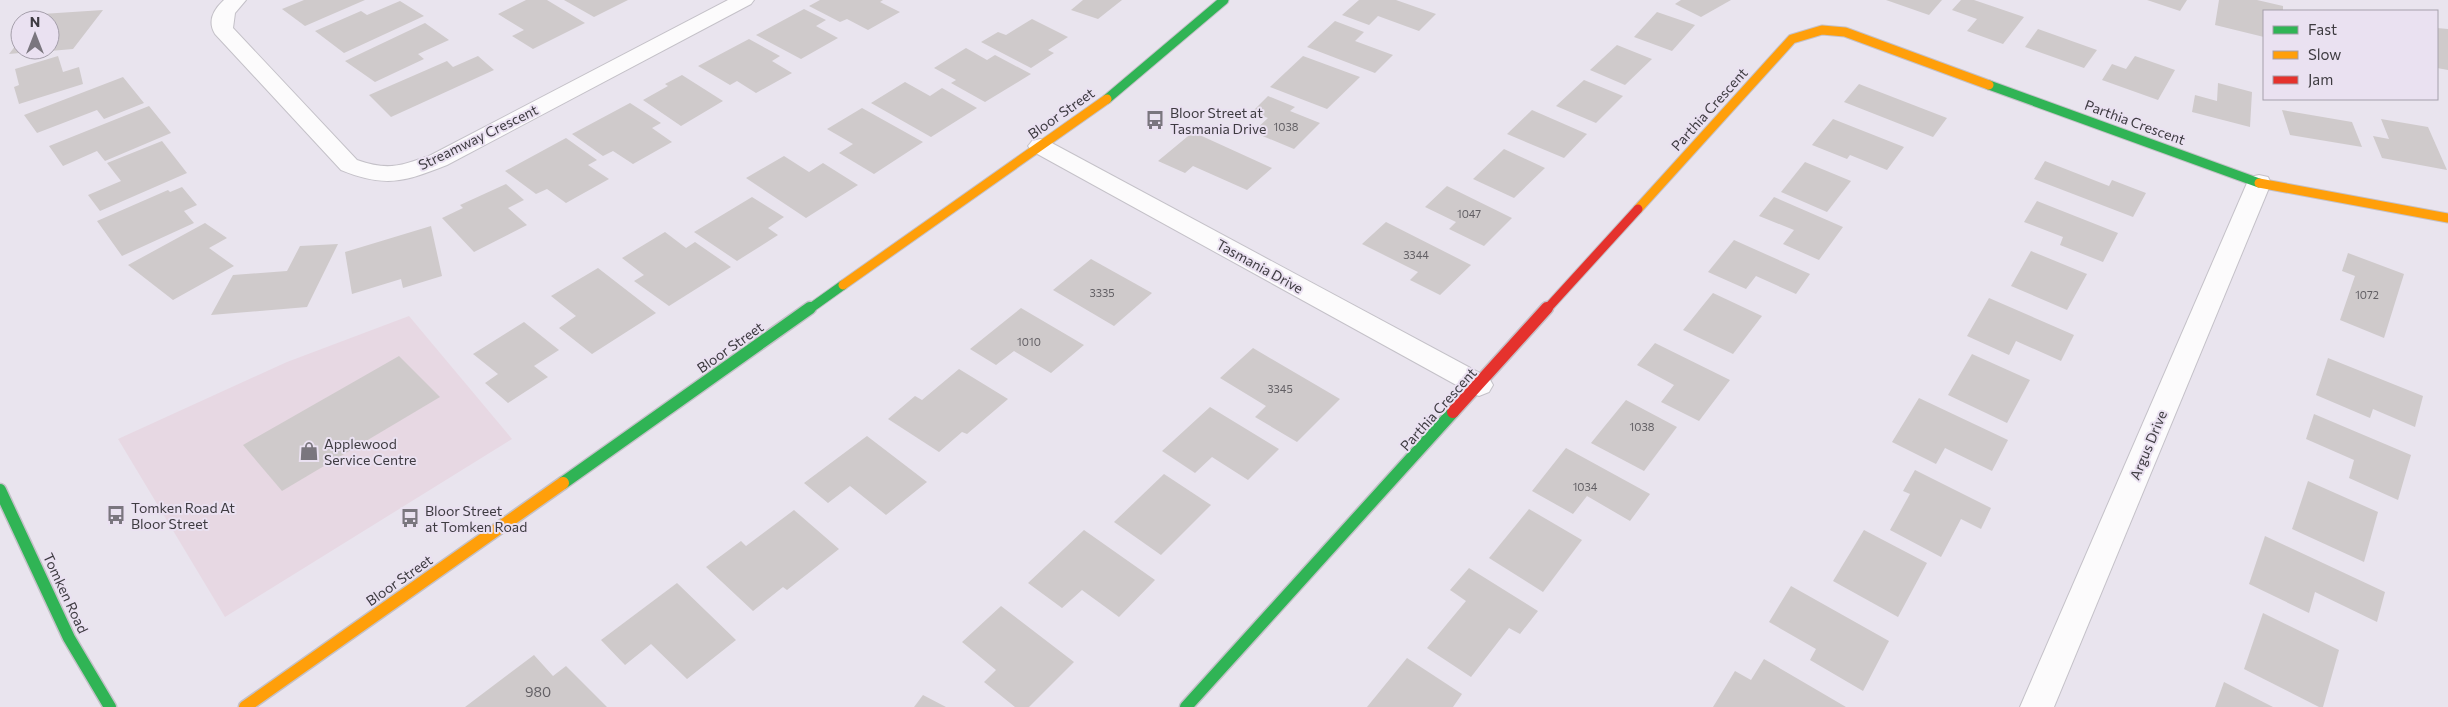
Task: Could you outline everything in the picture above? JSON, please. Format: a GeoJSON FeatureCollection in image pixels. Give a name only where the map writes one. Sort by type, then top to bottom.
{"type":"FeatureCollection","features":[{"type":"Feature","properties":{"kind":"street","name":"Streamway Crescent"},"geometry":{"type":"LineString","coordinates":[[236,0],[226,8],[221,18],[223,29],[349,164],[368,173],[394,173],[417,168],[439,160],[744,0]]}},
{"type":"Feature","properties":{"kind":"street","name":"Bloor Street"},"geometry":{"type":"LineString","coordinates":[[245,707],[1040,146],[1139,74],[1224,0]]}},
{"type":"Feature","properties":{"kind":"street","name":"Parthia Crescent"},"geometry":{"type":"LineString","coordinates":[[1186,707],[1480,386],[1792,39],[1822,30],[1845,32],[2259,183],[2448,218]]}},
{"type":"Feature","properties":{"kind":"street","name":"Tasmania Drive"},"geometry":{"type":"LineString","coordinates":[[1040,146],[1480,386]]}},
{"type":"Feature","properties":{"kind":"street","name":"Argus Drive"},"geometry":{"type":"LineString","coordinates":[[2036,707],[2259,183]]}},
{"type":"Feature","properties":{"kind":"street","name":"Tomken Road"},"geometry":{"type":"LineString","coordinates":[[0,490],[69,638],[110,707]]}},
{"type":"Feature","properties":{"kind":"shaded area"},"geometry":{"type":"Polygon","coordinates":[[[409,316],[512,439],[225,617],[118,439],[287,362],[409,316]]]}},
{"type":"Feature","properties":{"kind":"building"},"geometry":{"type":"Polygon","coordinates":[[[304,0],[365,0],[305,26],[282,9],[304,0]]]}},
{"type":"Feature","properties":{"kind":"building"},"geometry":{"type":"Polygon","coordinates":[[[526,0],[547,0],[585,23],[533,49],[512,36],[524,30],[498,14],[526,0]]]}},
{"type":"Feature","properties":{"kind":"building"},"geometry":{"type":"Polygon","coordinates":[[[564,0],[628,0],[594,17],[564,0]]]}},
{"type":"Feature","properties":{"kind":"building"},"geometry":{"type":"Polygon","coordinates":[[[820,0],[883,0],[880,2],[900,12],[868,30],[847,19],[840,22],[809,6],[820,0]]]}},
{"type":"Feature","properties":{"kind":"building"},"geometry":{"type":"Polygon","coordinates":[[[1083,0],[1122,0],[1098,19],[1071,10],[1083,0]]]}},
{"type":"Feature","properties":{"kind":"building"},"geometry":{"type":"Polygon","coordinates":[[[1359,0],[1396,0],[1436,14],[1419,31],[1378,16],[1369,25],[1342,15],[1359,0]]]}},
{"type":"Feature","properties":{"kind":"building"},"geometry":{"type":"Polygon","coordinates":[[[1681,0],[1731,0],[1701,17],[1675,4],[1681,0]]]}},
{"type":"Feature","properties":{"kind":"building"},"geometry":{"type":"Polygon","coordinates":[[[1886,0],[1942,0],[1929,15],[1886,0]]]}},
{"type":"Feature","properties":{"kind":"building"},"geometry":{"type":"Polygon","coordinates":[[[1961,0],[1974,0],[2024,17],[2003,44],[1967,31],[1977,19],[1952,10],[1961,0]]]}},
{"type":"Feature","properties":{"kind":"building"},"geometry":{"type":"Polygon","coordinates":[[[2147,0],[2187,0],[2180,11],[2147,0]]]}},
{"type":"Feature","properties":{"kind":"building"},"geometry":{"type":"Polygon","coordinates":[[[2219,0],[2257,0],[2283,6],[2283,10],[2263,10],[2263,37],[2215,25],[2219,0]]]}},
{"type":"Feature","properties":{"kind":"building"},"geometry":{"type":"Polygon","coordinates":[[[400,1],[424,16],[344,53],[315,31],[361,11],[367,15],[400,1]]]}},
{"type":"Feature","properties":{"kind":"building"},"geometry":{"type":"Polygon","coordinates":[[[804,9],[826,20],[816,26],[838,38],[801,59],[756,35],[804,9]]]}},
{"type":"Feature","properties":{"kind":"building"},"geometry":{"type":"Polygon","coordinates":[[[103,10],[73,49],[60,50],[60,13],[103,10]]]}},
{"type":"Feature","properties":{"kind":"building"},"geometry":{"type":"Polygon","coordinates":[[[1657,12],[1695,25],[1672,51],[1634,37],[1657,12]]]}},
{"type":"Feature","properties":{"kind":"building"},"geometry":{"type":"Polygon","coordinates":[[[1032,19],[1068,37],[1048,50],[1054,53],[1031,68],[981,42],[998,32],[1006,35],[1032,19]]]}},
{"type":"Feature","properties":{"kind":"building"},"geometry":{"type":"Polygon","coordinates":[[[1335,21],[1364,32],[1355,41],[1393,55],[1375,73],[1307,47],[1335,21]]]}},
{"type":"Feature","properties":{"kind":"building"},"geometry":{"type":"Polygon","coordinates":[[[425,23],[449,40],[418,54],[424,59],[375,82],[345,61],[425,23]]]}},
{"type":"Feature","properties":{"kind":"building"},"geometry":{"type":"Polygon","coordinates":[[[2438,28],[2448,29],[2448,70],[2438,68],[2438,28]]]}},
{"type":"Feature","properties":{"kind":"building"},"geometry":{"type":"Polygon","coordinates":[[[2038,29],[2097,50],[2084,68],[2025,47],[2038,29]]]}},
{"type":"Feature","properties":{"kind":"building"},"geometry":{"type":"Polygon","coordinates":[[[749,39],[780,56],[772,61],[792,73],[756,93],[737,81],[730,85],[698,66],[749,39]]]}},
{"type":"Feature","properties":{"kind":"building"},"geometry":{"type":"Polygon","coordinates":[[[1617,45],[1652,59],[1625,85],[1590,70],[1617,45]]]}},
{"type":"Feature","properties":{"kind":"building"},"geometry":{"type":"Polygon","coordinates":[[[966,48],[987,60],[995,55],[1031,74],[985,102],[951,83],[956,80],[934,68],[966,48]]]}},
{"type":"Feature","properties":{"kind":"building"},"geometry":{"type":"Polygon","coordinates":[[[478,56],[494,70],[391,117],[369,95],[447,61],[453,67],[478,56]]]}},
{"type":"Feature","properties":{"kind":"building"},"geometry":{"type":"Polygon","coordinates":[[[1303,56],[1360,77],[1327,109],[1270,87],[1303,56]]]}},
{"type":"Feature","properties":{"kind":"building"},"geometry":{"type":"Polygon","coordinates":[[[2135,56],[2175,70],[2158,100],[2102,80],[2112,64],[2126,69],[2135,56]]]}},
{"type":"Feature","properties":{"kind":"building"},"geometry":{"type":"Polygon","coordinates":[[[45,60],[59,60],[63,72],[79,67],[83,84],[19,104],[14,87],[19,85],[15,69],[45,60]]]}},
{"type":"Feature","properties":{"kind":"building"},"geometry":{"type":"Polygon","coordinates":[[[682,75],[723,101],[681,126],[643,100],[668,86],[665,84],[682,75]]]}},
{"type":"Feature","properties":{"kind":"building"},"geometry":{"type":"Polygon","coordinates":[[[123,77],[144,103],[104,119],[97,110],[37,133],[24,115],[123,77]]]}},
{"type":"Feature","properties":{"kind":"building"},"geometry":{"type":"Polygon","coordinates":[[[1584,80],[1623,96],[1596,123],[1556,106],[1584,80]]]}},
{"type":"Feature","properties":{"kind":"building"},"geometry":{"type":"Polygon","coordinates":[[[905,82],[930,96],[942,88],[977,108],[931,137],[871,103],[905,82]]]}},
{"type":"Feature","properties":{"kind":"building"},"geometry":{"type":"Polygon","coordinates":[[[2218,83],[2252,92],[2250,127],[2192,112],[2195,95],[2217,101],[2218,83]]]}},
{"type":"Feature","properties":{"kind":"building"},"geometry":{"type":"Polygon","coordinates":[[[1859,84],[1947,118],[1933,137],[1844,102],[1859,84]]]}},
{"type":"Feature","properties":{"kind":"building"},"geometry":{"type":"Polygon","coordinates":[[[1268,96],[1295,107],[1290,111],[1320,123],[1294,149],[1253,132],[1268,118],[1252,112],[1268,96]]]}},
{"type":"Feature","properties":{"kind":"building"},"geometry":{"type":"Polygon","coordinates":[[[630,103],[661,123],[652,128],[672,142],[633,164],[613,151],[603,156],[572,134],[630,103]]]}},
{"type":"Feature","properties":{"kind":"building"},"geometry":{"type":"Polygon","coordinates":[[[149,106],[171,133],[105,161],[97,151],[63,166],[49,146],[149,106]]]}},
{"type":"Feature","properties":{"kind":"building"},"geometry":{"type":"Polygon","coordinates":[[[862,108],[923,142],[874,174],[839,153],[853,144],[827,129],[862,108]]]}},
{"type":"Feature","properties":{"kind":"building"},"geometry":{"type":"Polygon","coordinates":[[[1532,110],[1587,134],[1564,158],[1507,134],[1532,110]]]}},
{"type":"Feature","properties":{"kind":"building"},"geometry":{"type":"Polygon","coordinates":[[[2282,110],[2352,122],[2362,147],[2290,135],[2282,110]]]}},
{"type":"Feature","properties":{"kind":"building"},"geometry":{"type":"Polygon","coordinates":[[[1833,119],[1904,147],[1887,170],[1850,155],[1847,159],[1812,145],[1833,119]]]}},
{"type":"Feature","properties":{"kind":"building"},"geometry":{"type":"Polygon","coordinates":[[[2381,119],[2428,127],[2447,170],[2382,158],[2373,136],[2389,139],[2381,119]]]}},
{"type":"Feature","properties":{"kind":"building"},"geometry":{"type":"Polygon","coordinates":[[[1193,132],[1272,168],[1247,190],[1193,166],[1185,173],[1158,161],[1193,132]]]}},
{"type":"Feature","properties":{"kind":"building"},"geometry":{"type":"Polygon","coordinates":[[[566,138],[597,160],[588,165],[609,179],[566,203],[547,189],[536,194],[505,171],[566,138]]]}},
{"type":"Feature","properties":{"kind":"building"},"geometry":{"type":"Polygon","coordinates":[[[162,141],[187,173],[100,211],[88,195],[121,181],[107,163],[162,141]]]}},
{"type":"Feature","properties":{"kind":"building"},"geometry":{"type":"Polygon","coordinates":[[[1504,149],[1545,168],[1514,198],[1473,179],[1504,149]]]}},
{"type":"Feature","properties":{"kind":"building"},"geometry":{"type":"Polygon","coordinates":[[[784,156],[809,172],[823,163],[858,185],[806,218],[746,178],[784,156]]]}},
{"type":"Feature","properties":{"kind":"building"},"geometry":{"type":"Polygon","coordinates":[[[2045,161],[2109,186],[2112,180],[2146,193],[2133,217],[2034,179],[2045,161]]]}},
{"type":"Feature","properties":{"kind":"building"},"geometry":{"type":"Polygon","coordinates":[[[1805,162],[1851,181],[1827,212],[1781,192],[1805,162]]]}},
{"type":"Feature","properties":{"kind":"building"},"geometry":{"type":"Polygon","coordinates":[[[506,184],[524,200],[508,208],[527,225],[474,252],[442,218],[463,208],[460,205],[506,184]]]}},
{"type":"Feature","properties":{"kind":"building"},"geometry":{"type":"Polygon","coordinates":[[[1447,186],[1512,218],[1484,246],[1449,229],[1456,222],[1425,207],[1447,186]]]}},
{"type":"Feature","properties":{"kind":"building"},"geometry":{"type":"Polygon","coordinates":[[[182,187],[197,205],[184,211],[194,223],[122,256],[97,221],[168,190],[170,192],[182,187]]]}},
{"type":"Feature","properties":{"kind":"building"},"geometry":{"type":"Polygon","coordinates":[[[752,197],[784,217],[768,228],[778,235],[737,261],[694,232],[752,197]]]}},
{"type":"Feature","properties":{"kind":"building"},"geometry":{"type":"Polygon","coordinates":[[[1774,197],[1843,227],[1819,260],[1783,244],[1794,230],[1759,216],[1774,197]]]}},
{"type":"Feature","properties":{"kind":"building"},"geometry":{"type":"Polygon","coordinates":[[[2037,201],[2118,233],[2103,262],[2060,245],[2063,237],[2024,222],[2037,201]]]}},
{"type":"Feature","properties":{"kind":"building"},"geometry":{"type":"Polygon","coordinates":[[[1386,222],[1471,265],[1440,295],[1410,280],[1418,272],[1362,244],[1386,222]]]}},
{"type":"Feature","properties":{"kind":"building"},"geometry":{"type":"Polygon","coordinates":[[[205,223],[227,238],[209,248],[234,266],[173,300],[128,265],[205,223]]]}},
{"type":"Feature","properties":{"kind":"building"},"geometry":{"type":"Polygon","coordinates":[[[431,226],[442,276],[403,288],[401,279],[352,294],[345,252],[431,226]]]}},
{"type":"Feature","properties":{"kind":"building"},"geometry":{"type":"Polygon","coordinates":[[[665,232],[686,248],[695,242],[731,267],[669,306],[634,281],[644,275],[622,258],[665,232]]]}},
{"type":"Feature","properties":{"kind":"building"},"geometry":{"type":"Polygon","coordinates":[[[1734,240],[1810,274],[1796,294],[1756,276],[1746,289],[1708,272],[1734,240]]]}},
{"type":"Feature","properties":{"kind":"building"},"geometry":{"type":"Polygon","coordinates":[[[338,244],[307,307],[211,315],[233,275],[287,271],[300,246],[338,244]]]}},
{"type":"Feature","properties":{"kind":"building"},"geometry":{"type":"Polygon","coordinates":[[[2031,251],[2087,274],[2067,310],[2011,286],[2031,251]]]}},
{"type":"Feature","properties":{"kind":"building"},"geometry":{"type":"Polygon","coordinates":[[[2348,253],[2404,274],[2384,338],[2340,320],[2355,276],[2342,271],[2348,253]]]}},
{"type":"Feature","properties":{"kind":"building"},"geometry":{"type":"Polygon","coordinates":[[[1091,259],[1152,293],[1114,326],[1053,290],[1091,259]]]}},
{"type":"Feature","properties":{"kind":"building"},"geometry":{"type":"Polygon","coordinates":[[[598,268],[656,313],[592,354],[559,328],[576,316],[551,296],[598,268]]]}},
{"type":"Feature","properties":{"kind":"building"},"geometry":{"type":"Polygon","coordinates":[[[1713,293],[1762,316],[1733,354],[1683,330],[1713,293]]]}},
{"type":"Feature","properties":{"kind":"building"},"geometry":{"type":"Polygon","coordinates":[[[1989,298],[2074,335],[2061,361],[2016,341],[2009,355],[1967,336],[1989,298]]]}},
{"type":"Feature","properties":{"kind":"building"},"geometry":{"type":"Polygon","coordinates":[[[1021,308],[1084,345],[1051,373],[1014,351],[996,365],[970,349],[1021,308]]]}},
{"type":"Feature","properties":{"kind":"building"},"geometry":{"type":"Polygon","coordinates":[[[524,322],[559,350],[534,366],[548,377],[508,403],[485,383],[498,374],[473,354],[524,322]]]}},
{"type":"Feature","properties":{"kind":"building"},"geometry":{"type":"Polygon","coordinates":[[[1655,343],[1730,380],[1699,421],[1661,402],[1674,385],[1637,365],[1655,343]]]}},
{"type":"Feature","properties":{"kind":"building"},"geometry":{"type":"Polygon","coordinates":[[[1253,348],[1340,399],[1297,442],[1255,417],[1266,406],[1220,378],[1253,348]]]}},
{"type":"Feature","properties":{"kind":"building"},"geometry":{"type":"Polygon","coordinates":[[[1972,354],[2030,380],[2007,423],[1948,395],[1972,354]]]}},
{"type":"Feature","properties":{"kind":"building"},"geometry":{"type":"Polygon","coordinates":[[[399,356],[440,397],[282,491],[243,445],[399,356]]]}},
{"type":"Feature","properties":{"kind":"building"},"geometry":{"type":"Polygon","coordinates":[[[2328,358],[2423,396],[2415,427],[2373,409],[2370,418],[2316,395],[2328,358]]]}},
{"type":"Feature","properties":{"kind":"building"},"geometry":{"type":"Polygon","coordinates":[[[959,369],[1008,399],[967,434],[962,432],[939,452],[888,419],[915,396],[922,400],[959,369]]]}},
{"type":"Feature","properties":{"kind":"building"},"geometry":{"type":"Polygon","coordinates":[[[1919,398],[2008,440],[1992,471],[1945,448],[1936,464],[1892,442],[1919,398]]]}},
{"type":"Feature","properties":{"kind":"building"},"geometry":{"type":"Polygon","coordinates":[[[1626,400],[1677,427],[1644,471],[1591,443],[1626,400]]]}},
{"type":"Feature","properties":{"kind":"building"},"geometry":{"type":"Polygon","coordinates":[[[1210,407],[1279,449],[1248,480],[1212,457],[1195,473],[1162,451],[1210,407]]]}},
{"type":"Feature","properties":{"kind":"building"},"geometry":{"type":"Polygon","coordinates":[[[2314,414],[2411,455],[2398,500],[2349,478],[2354,460],[2306,439],[2314,414]]]}},
{"type":"Feature","properties":{"kind":"building"},"geometry":{"type":"Polygon","coordinates":[[[867,436],[927,482],[886,515],[850,486],[828,503],[804,483],[867,436]]]}},
{"type":"Feature","properties":{"kind":"building"},"geometry":{"type":"Polygon","coordinates":[[[1566,448],[1650,494],[1630,521],[1587,496],[1573,514],[1532,491],[1566,448]]]}},
{"type":"Feature","properties":{"kind":"building"},"geometry":{"type":"Polygon","coordinates":[[[1915,470],[1991,508],[1981,529],[1961,519],[1941,557],[1890,530],[1910,494],[1903,491],[1915,470]]]}},
{"type":"Feature","properties":{"kind":"building"},"geometry":{"type":"Polygon","coordinates":[[[1164,474],[1211,505],[1161,555],[1114,522],[1164,474]]]}},
{"type":"Feature","properties":{"kind":"building"},"geometry":{"type":"Polygon","coordinates":[[[2308,481],[2378,512],[2364,562],[2292,529],[2308,481]]]}},
{"type":"Feature","properties":{"kind":"building"},"geometry":{"type":"Polygon","coordinates":[[[1529,509],[1582,540],[1543,592],[1489,558],[1529,509]]]}},
{"type":"Feature","properties":{"kind":"building"},"geometry":{"type":"Polygon","coordinates":[[[794,510],[839,549],[787,590],[783,587],[753,611],[706,567],[741,541],[746,546],[794,510]]]}},
{"type":"Feature","properties":{"kind":"building"},"geometry":{"type":"Polygon","coordinates":[[[1084,530],[1155,580],[1119,617],[1082,590],[1062,608],[1028,583],[1084,530]]]}},
{"type":"Feature","properties":{"kind":"building"},"geometry":{"type":"Polygon","coordinates":[[[1864,530],[1927,563],[1898,617],[1833,581],[1864,530]]]}},
{"type":"Feature","properties":{"kind":"building"},"geometry":{"type":"Polygon","coordinates":[[[2265,536],[2385,592],[2377,622],[2315,592],[2309,613],[2249,584],[2265,536]]]}},
{"type":"Feature","properties":{"kind":"building"},"geometry":{"type":"Polygon","coordinates":[[[1469,568],[1538,611],[1520,634],[1509,628],[1471,677],[1427,648],[1466,601],[1450,590],[1469,568]]]}},
{"type":"Feature","properties":{"kind":"building"},"geometry":{"type":"Polygon","coordinates":[[[677,583],[736,640],[687,679],[651,644],[625,665],[601,640],[677,583]]]}},
{"type":"Feature","properties":{"kind":"building"},"geometry":{"type":"Polygon","coordinates":[[[1791,586],[1889,641],[1863,691],[1810,660],[1816,649],[1769,622],[1791,586]]]}},
{"type":"Feature","properties":{"kind":"building"},"geometry":{"type":"Polygon","coordinates":[[[1001,606],[1074,662],[1029,707],[1015,707],[984,682],[996,670],[962,642],[1001,606]]]}},
{"type":"Feature","properties":{"kind":"building"},"geometry":{"type":"Polygon","coordinates":[[[2263,613],[2339,650],[2323,707],[2319,707],[2244,669],[2263,613]]]}},
{"type":"Feature","properties":{"kind":"building"},"geometry":{"type":"Polygon","coordinates":[[[534,655],[553,676],[566,666],[607,707],[465,707],[534,655]]]}},
{"type":"Feature","properties":{"kind":"building"},"geometry":{"type":"Polygon","coordinates":[[[1407,658],[1462,694],[1453,707],[1367,707],[1407,658]]]}},
{"type":"Feature","properties":{"kind":"building"},"geometry":{"type":"Polygon","coordinates":[[[1764,659],[1846,707],[1713,707],[1735,671],[1751,680],[1764,659]]]}},
{"type":"Feature","properties":{"kind":"building"},"geometry":{"type":"Polygon","coordinates":[[[2224,682],[2273,707],[2215,707],[2224,682]]]}},
{"type":"Feature","properties":{"kind":"building"},"geometry":{"type":"Polygon","coordinates":[[[923,695],[946,707],[914,707],[923,695]]]}},
{"type":"Feature","properties":{"kind":"traffic: fast"},"geometry":{"type":"LineString","coordinates":[[1107,99],[1224,0]]}},
{"type":"Feature","properties":{"kind":"traffic: fast"},"geometry":{"type":"LineString","coordinates":[[1989,85],[2259,183]]}},
{"type":"Feature","properties":{"kind":"traffic: fast"},"geometry":{"type":"LineString","coordinates":[[563,483],[843,285]]}},
{"type":"Feature","properties":{"kind":"traffic: fast"},"geometry":{"type":"LineString","coordinates":[[1186,707],[1453,412]]}},
{"type":"Feature","properties":{"kind":"traffic: fast"},"geometry":{"type":"LineString","coordinates":[[0,490],[69,638],[110,707]]}},
{"type":"Feature","properties":{"kind":"traffic: slow"},"geometry":{"type":"LineString","coordinates":[[1638,209],[1792,39],[1822,30],[1845,32],[1989,85]]}},
{"type":"Feature","properties":{"kind":"traffic: slow"},"geometry":{"type":"LineString","coordinates":[[843,285],[1107,99]]}},
{"type":"Feature","properties":{"kind":"traffic: slow"},"geometry":{"type":"LineString","coordinates":[[2259,183],[2448,218]]}},
{"type":"Feature","properties":{"kind":"traffic: slow"},"geometry":{"type":"LineString","coordinates":[[245,707],[563,483]]}},
{"type":"Feature","properties":{"kind":"traffic: jam"},"geometry":{"type":"LineString","coordinates":[[1453,412],[1638,209]]}},
{"type":"Feature","properties":{"kind":"place","name":"Bloor Street at Tasmania Drive"},"geometry":{"type":"Point","coordinates":[1155,120]}},
{"type":"Feature","properties":{"kind":"place","name":"Applewood Service Centre"},"geometry":{"type":"Point","coordinates":[309,451]}},
{"type":"Feature","properties":{"kind":"place","name":"Tomken Road At Bloor Street"},"geometry":{"type":"Point","coordinates":[116,515]}},
{"type":"Feature","properties":{"kind":"place","name":"Bloor Street at Tomken Road"},"geometry":{"type":"Point","coordinates":[410,518]}}]}
